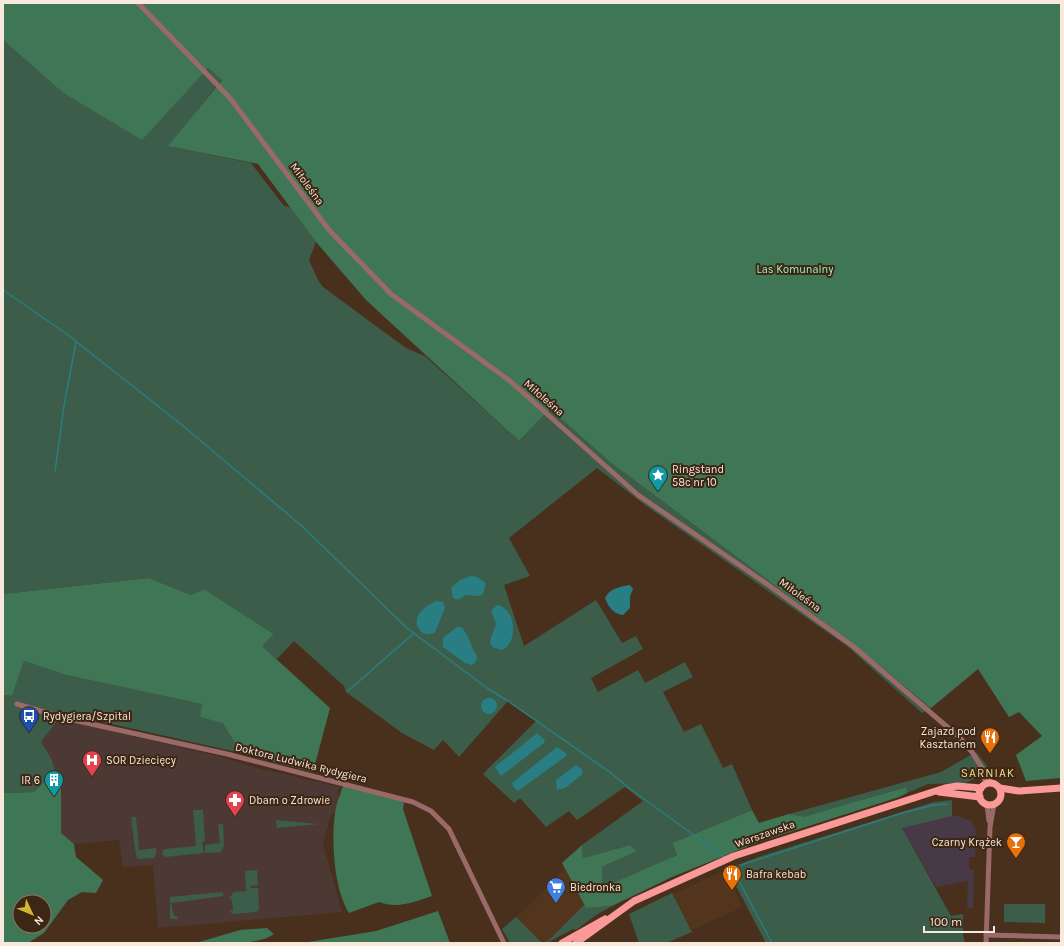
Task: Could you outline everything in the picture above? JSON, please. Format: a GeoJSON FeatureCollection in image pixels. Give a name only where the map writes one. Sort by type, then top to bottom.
{"type":"FeatureCollection","features":[{"type":"Feature","properties":{"kind":"main road"},"geometry":{"type":"LineString","coordinates":[[1019,791],[1001,797],[990,804],[980,797],[986,785],[1019,791],[1061,788]]}},
{"type":"Feature","properties":{"kind":"main road","name":"Warszawska"},"geometry":{"type":"LineString","coordinates":[[576,943],[590,934],[609,918],[644,896],[740,854],[956,786],[986,785]]}},
{"type":"Feature","properties":{"kind":"main road"},"geometry":{"type":"LineString","coordinates":[[1000,788],[1001,797]]}},
{"type":"Feature","properties":{"kind":"main road","name":"Warszawska"},"geometry":{"type":"LineString","coordinates":[[937,792],[980,797]]}},
{"type":"Feature","properties":{"kind":"main road","name":"Warszawska"},"geometry":{"type":"LineString","coordinates":[[562,943],[600,921],[609,918]]}},
{"type":"Feature","properties":{"kind":"street","name":"Miłoleśna"},"geometry":{"type":"LineString","coordinates":[[138,3],[230,98],[329,230],[391,294],[510,381],[638,495],[767,584],[854,647],[959,737],[980,764],[986,785]]}},
{"type":"Feature","properties":{"kind":"street","name":"Doktora Ludwika Rydygiera"},"geometry":{"type":"LineString","coordinates":[[17,704],[64,718],[227,754],[413,802],[423,806],[438,817],[455,839],[504,943]]}},
{"type":"Feature","properties":{"kind":"street"},"geometry":{"type":"LineString","coordinates":[[986,943],[990,804]]}},
{"type":"Feature","properties":{"kind":"street"},"geometry":{"type":"LineString","coordinates":[[986,935],[1061,938]]}},
{"type":"Feature","properties":{"kind":"shaded area"},"geometry":{"type":"Polygon","coordinates":[[[58,719],[222,757],[253,767],[339,787],[337,794],[339,795],[335,812],[331,815],[323,844],[342,912],[158,928],[153,865],[123,867],[119,840],[74,844],[61,833],[61,789],[41,742],[58,719]]]}},
{"type":"Feature","properties":{"kind":"shaded area"},"geometry":{"type":"Polygon","coordinates":[[[956,815],[971,821],[976,831],[975,857],[969,857],[969,869],[974,870],[973,908],[967,908],[968,881],[936,887],[901,827],[956,815]]]}},
{"type":"Feature","properties":{"kind":"shaded area"},"geometry":{"type":"Polygon","coordinates":[[[565,869],[584,905],[548,941],[542,943],[516,917],[565,869]]]}},
{"type":"Feature","properties":{"kind":"shaded area"},"geometry":{"type":"Polygon","coordinates":[[[725,870],[743,907],[691,930],[673,894],[725,870]]]}},
{"type":"Feature","properties":{"kind":"green space","name":"Las Komunalny"},"geometry":{"type":"Polygon","coordinates":[[[3,3],[1061,3],[1061,778],[1026,781],[1016,755],[1042,736],[1019,712],[1009,717],[978,669],[931,708],[856,646],[610,462],[550,409],[519,441],[366,300],[316,242],[258,164],[168,146],[222,80],[208,68],[142,140],[62,92],[3,40],[3,3]]]}},
{"type":"Feature","properties":{"kind":"green space"},"geometry":{"type":"Polygon","coordinates":[[[3,40],[62,92],[208,68],[222,79],[169,146],[251,163],[284,206],[290,207],[316,242],[309,260],[318,280],[323,287],[406,348],[425,356],[519,441],[550,409],[610,462],[856,646],[931,708],[922,713],[847,646],[645,505],[597,468],[509,538],[530,576],[504,585],[524,646],[596,600],[622,643],[636,636],[643,649],[591,678],[598,692],[638,670],[645,683],[685,662],[693,677],[663,692],[684,732],[701,724],[723,768],[732,764],[752,810],[672,843],[677,855],[602,889],[602,867],[636,851],[630,845],[583,858],[582,845],[643,801],[625,787],[577,820],[569,811],[546,827],[520,798],[514,803],[483,774],[536,721],[508,701],[459,757],[443,740],[434,750],[402,733],[346,692],[344,686],[294,641],[277,659],[261,646],[274,634],[204,589],[191,595],[149,578],[3,594],[3,40]]]}},
{"type":"Feature","properties":{"kind":"green space"},"geometry":{"type":"Polygon","coordinates":[[[149,578],[191,595],[204,589],[274,634],[262,646],[330,708],[313,772],[241,753],[223,723],[200,717],[202,704],[66,675],[24,661],[12,696],[3,695],[3,594],[149,578]]]}},
{"type":"Feature","properties":{"kind":"green space"},"geometry":{"type":"Polygon","coordinates":[[[24,661],[66,675],[203,704],[200,717],[223,722],[241,753],[63,713],[41,742],[51,758],[61,789],[53,773],[34,792],[3,793],[3,695],[12,696],[24,661]]]}},
{"type":"Feature","properties":{"kind":"green space"},"geometry":{"type":"Polygon","coordinates":[[[976,752],[991,771],[965,783],[928,784],[907,793],[905,787],[804,818],[789,814],[941,772],[976,752]]]}},
{"type":"Feature","properties":{"kind":"green space"},"geometry":{"type":"Polygon","coordinates":[[[53,773],[61,789],[61,833],[74,844],[76,857],[103,880],[96,893],[82,892],[68,900],[52,922],[52,894],[12,894],[12,934],[42,934],[28,943],[3,943],[3,793],[34,792],[53,773]]]}},
{"type":"Feature","properties":{"kind":"green space"},"geometry":{"type":"Polygon","coordinates":[[[343,786],[404,802],[403,809],[432,896],[399,905],[379,902],[349,913],[344,903],[337,878],[333,837],[335,813],[343,786]]]}},
{"type":"Feature","properties":{"kind":"green space"},"geometry":{"type":"Polygon","coordinates":[[[906,787],[907,793],[899,797],[756,843],[672,877],[612,906],[586,908],[562,863],[582,845],[583,858],[630,845],[637,851],[602,867],[602,888],[677,855],[672,843],[752,810],[759,823],[789,814],[804,817],[906,787]]]}},
{"type":"Feature","properties":{"kind":"green space"},"geometry":{"type":"Polygon","coordinates":[[[952,800],[952,816],[902,828],[951,916],[963,914],[963,934],[965,943],[766,943],[727,869],[761,856],[934,802],[952,800]]]}},
{"type":"Feature","properties":{"kind":"green space"},"geometry":{"type":"Polygon","coordinates":[[[193,810],[203,810],[205,841],[202,842],[204,853],[165,857],[162,854],[164,849],[196,846],[193,810]]]}},
{"type":"Feature","properties":{"kind":"green space"},"geometry":{"type":"Polygon","coordinates":[[[131,817],[136,817],[139,850],[156,848],[154,858],[138,859],[136,856],[131,817]]]}},
{"type":"Feature","properties":{"kind":"green space"},"geometry":{"type":"Polygon","coordinates":[[[276,820],[318,824],[319,824],[277,828],[276,820]]]}},
{"type":"Feature","properties":{"kind":"green space"},"geometry":{"type":"Polygon","coordinates":[[[218,824],[223,824],[224,846],[221,852],[205,853],[205,845],[220,843],[218,824]]]}},
{"type":"Feature","properties":{"kind":"green space"},"geometry":{"type":"Polygon","coordinates":[[[257,870],[258,885],[250,886],[251,888],[258,888],[259,909],[256,912],[232,914],[230,911],[233,910],[232,900],[229,898],[234,892],[246,891],[245,871],[257,870]]]}},
{"type":"Feature","properties":{"kind":"green space"},"geometry":{"type":"Polygon","coordinates":[[[222,892],[224,896],[171,903],[174,916],[177,916],[178,919],[170,919],[170,897],[222,892]]]}},
{"type":"Feature","properties":{"kind":"green space"},"geometry":{"type":"Polygon","coordinates":[[[672,893],[692,932],[666,943],[639,943],[629,914],[672,893]]]}},
{"type":"Feature","properties":{"kind":"green space"},"geometry":{"type":"Polygon","coordinates":[[[1004,904],[1045,904],[1045,923],[1004,922],[1004,904]]]}},
{"type":"Feature","properties":{"kind":"green space"},"geometry":{"type":"Polygon","coordinates":[[[584,905],[587,908],[612,906],[596,915],[576,930],[573,929],[547,943],[543,943],[548,941],[584,905]]]}},
{"type":"Feature","properties":{"kind":"green space"},"geometry":{"type":"Polygon","coordinates":[[[438,911],[450,943],[302,943],[376,931],[438,911]]]}},
{"type":"Feature","properties":{"kind":"green space"},"geometry":{"type":"Polygon","coordinates":[[[516,917],[542,943],[510,943],[502,929],[516,917]]]}},
{"type":"Feature","properties":{"kind":"green space"},"geometry":{"type":"Polygon","coordinates":[[[267,928],[274,934],[267,938],[258,940],[237,943],[196,943],[240,930],[267,928]]]}},
{"type":"Feature","properties":{"kind":"water"},"geometry":{"type":"Polygon","coordinates":[[[470,576],[477,577],[486,583],[483,594],[479,596],[466,595],[458,600],[453,598],[451,588],[460,580],[470,576]]]}},
{"type":"Feature","properties":{"kind":"water"},"geometry":{"type":"Polygon","coordinates":[[[630,585],[633,589],[630,596],[630,608],[623,615],[616,613],[609,607],[605,598],[612,590],[630,585]]]}},
{"type":"Feature","properties":{"kind":"water"},"geometry":{"type":"Polygon","coordinates":[[[436,601],[443,602],[445,608],[435,632],[431,634],[423,633],[417,625],[419,613],[428,605],[436,601]]]}},
{"type":"Feature","properties":{"kind":"water"},"geometry":{"type":"Polygon","coordinates":[[[497,605],[508,612],[513,626],[511,640],[502,650],[492,647],[490,641],[496,624],[491,611],[497,605]]]}},
{"type":"Feature","properties":{"kind":"water"},"geometry":{"type":"Polygon","coordinates":[[[457,627],[461,627],[464,630],[477,656],[476,662],[472,665],[465,663],[443,647],[443,638],[457,627]]]}},
{"type":"Feature","properties":{"kind":"water"},"geometry":{"type":"Polygon","coordinates":[[[489,698],[495,700],[497,706],[495,712],[489,714],[483,712],[481,706],[483,700],[489,698]]]}},
{"type":"Feature","properties":{"kind":"water"},"geometry":{"type":"Polygon","coordinates":[[[537,733],[545,740],[544,743],[501,776],[495,767],[537,733]]]}},
{"type":"Feature","properties":{"kind":"water"},"geometry":{"type":"Polygon","coordinates":[[[557,747],[567,754],[565,757],[518,791],[513,787],[512,783],[557,747]]]}},
{"type":"Feature","properties":{"kind":"water"},"geometry":{"type":"Polygon","coordinates":[[[576,765],[581,768],[583,774],[565,788],[557,790],[556,780],[576,765]]]}},
{"type":"Feature","properties":{"kind":"waterway"},"geometry":{"type":"LineString","coordinates":[[3,290],[64,332],[182,425],[303,527],[407,628],[487,688],[611,773],[629,788],[724,857]]}},
{"type":"Feature","properties":{"kind":"waterway"},"geometry":{"type":"LineString","coordinates":[[55,471],[64,406],[76,342]]}},
{"type":"Feature","properties":{"kind":"waterway"},"geometry":{"type":"LineString","coordinates":[[348,691],[414,633]]}},
{"type":"Feature","properties":{"kind":"waterway"},"geometry":{"type":"LineString","coordinates":[[741,865],[902,813],[933,805],[947,804]]}},
{"type":"Feature","properties":{"kind":"waterway"},"geometry":{"type":"LineString","coordinates":[[732,868],[772,943]]}},
{"type":"Feature","properties":{"kind":"place","name":"Ringstand 58c nr 10"},"geometry":{"type":"Point","coordinates":[658,492]}},
{"type":"Feature","properties":{"kind":"place","name":"Rydygiera/Szpital"},"geometry":{"type":"Point","coordinates":[29,733]}},
{"type":"Feature","properties":{"kind":"place","name":"Zajazd pod Kasztanem"},"geometry":{"type":"Point","coordinates":[990,754]}},
{"type":"Feature","properties":{"kind":"place","name":"SOR Dziecięcy"},"geometry":{"type":"Point","coordinates":[92,777]}},
{"type":"Feature","properties":{"kind":"place","name":"IR 6"},"geometry":{"type":"Point","coordinates":[54,797]}},
{"type":"Feature","properties":{"kind":"place","name":"Dbam o Zdrowie"},"geometry":{"type":"Point","coordinates":[235,817]}},
{"type":"Feature","properties":{"kind":"place","name":"Czarny Krążek"},"geometry":{"type":"Point","coordinates":[1016,859]}},
{"type":"Feature","properties":{"kind":"place","name":"Bafra kebab"},"geometry":{"type":"Point","coordinates":[732,891]}},
{"type":"Feature","properties":{"kind":"place","name":"Biedronka"},"geometry":{"type":"Point","coordinates":[556,904]}},
{"type":"Feature","properties":{"kind":"district","name":"SARNIAK"},"geometry":{"type":"Point","coordinates":[988,773]}}]}
